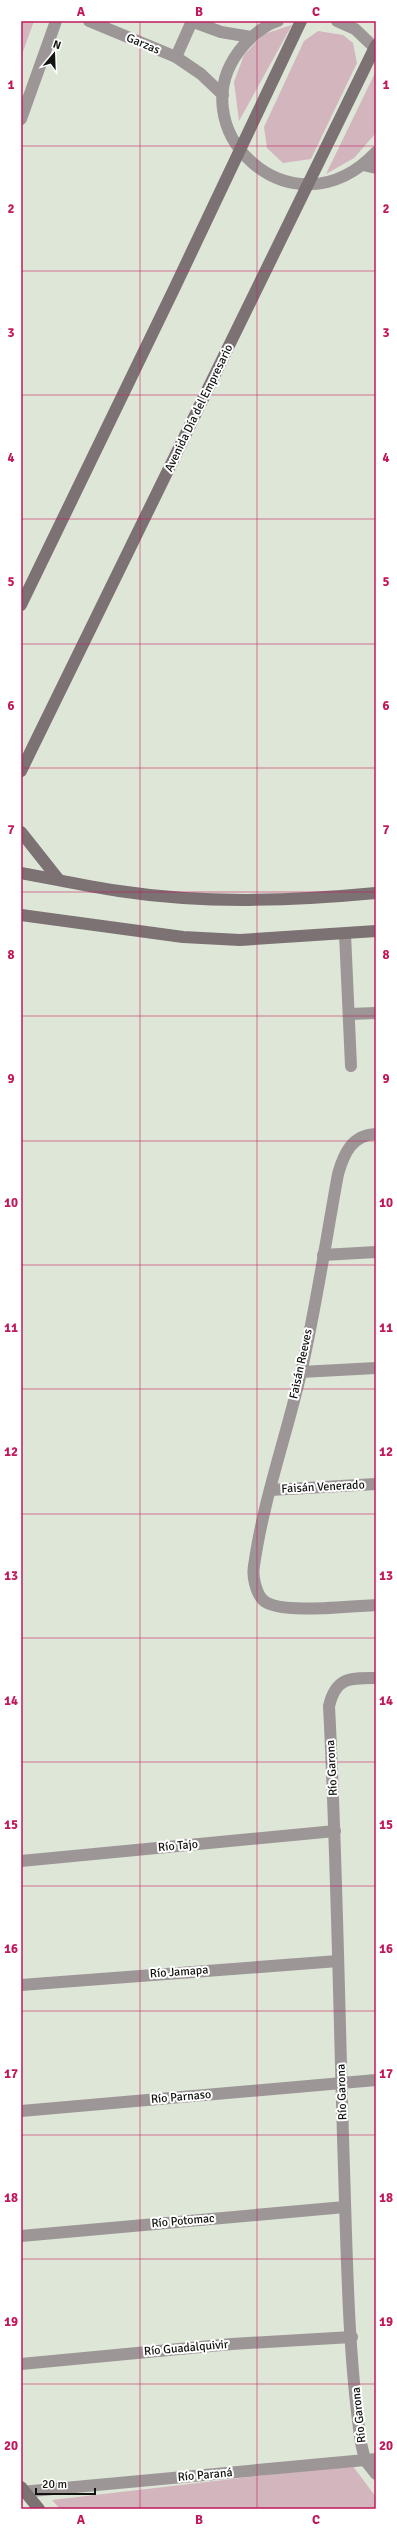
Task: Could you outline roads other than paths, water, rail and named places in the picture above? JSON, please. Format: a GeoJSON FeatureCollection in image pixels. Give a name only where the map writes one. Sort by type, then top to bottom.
{"type":"FeatureCollection","features":[{"type":"Feature","properties":{"kind":"street"},"geometry":{"type":"LineString","coordinates":[[21,119],[56,21]]}},
{"type":"Feature","properties":{"kind":"street","name":"Garzas"},"geometry":{"type":"LineString","coordinates":[[89,21],[176,57],[201,74],[223,95]]}},
{"type":"Feature","properties":{"kind":"street","name":"Garzas"},"geometry":{"type":"LineString","coordinates":[[176,57],[192,21],[221,32],[251,36]]}},
{"type":"Feature","properties":{"kind":"street"},"geometry":{"type":"LineString","coordinates":[[278,21],[251,36],[237,53],[227,73],[223,95],[226,124],[240,151],[258,169],[276,178],[308,185],[338,180],[363,165],[376,152]]}},
{"type":"Feature","properties":{"kind":"street"},"geometry":{"type":"LineString","coordinates":[[21,605],[301,21]]}},
{"type":"Feature","properties":{"kind":"street"},"geometry":{"type":"LineString","coordinates":[[337,21],[355,29],[376,47]]}},
{"type":"Feature","properties":{"kind":"street","name":"Avenida Día del Empresario"},"geometry":{"type":"LineString","coordinates":[[21,771],[376,47]]}},
{"type":"Feature","properties":{"kind":"street"},"geometry":{"type":"LineString","coordinates":[[363,165],[376,168]]}},
{"type":"Feature","properties":{"kind":"street"},"geometry":{"type":"LineString","coordinates":[[21,832],[59,880]]}},
{"type":"Feature","properties":{"kind":"street"},"geometry":{"type":"LineString","coordinates":[[21,873],[119,891],[241,901],[376,893]]}},
{"type":"Feature","properties":{"kind":"street"},"geometry":{"type":"LineString","coordinates":[[21,915],[183,937],[240,940],[376,931]]}},
{"type":"Feature","properties":{"kind":"street"},"geometry":{"type":"LineString","coordinates":[[345,934],[350,1014],[351,1066]]}},
{"type":"Feature","properties":{"kind":"street"},"geometry":{"type":"LineString","coordinates":[[350,1014],[376,1013]]}},
{"type":"Feature","properties":{"kind":"street","name":"Faisán Reeves"},"geometry":{"type":"LineString","coordinates":[[371,1134],[354,1141],[343,1157],[301,1372],[270,1490],[253,1568],[255,1585],[263,1601],[279,1608],[298,1609],[376,1605]]}},
{"type":"Feature","properties":{"kind":"street"},"geometry":{"type":"LineString","coordinates":[[323,1255],[376,1252]]}},
{"type":"Feature","properties":{"kind":"street"},"geometry":{"type":"LineString","coordinates":[[301,1372],[376,1368]]}},
{"type":"Feature","properties":{"kind":"street","name":"Faisán Venerado"},"geometry":{"type":"LineString","coordinates":[[270,1490],[376,1484]]}},
{"type":"Feature","properties":{"kind":"street","name":"Río Garona"},"geometry":{"type":"LineString","coordinates":[[376,1678],[355,1678],[341,1682],[332,1692],[329,1706],[335,1831],[341,2083],[352,2337],[359,2429],[376,2474]]}},
{"type":"Feature","properties":{"kind":"street","name":"Río Tajo"},"geometry":{"type":"LineString","coordinates":[[21,1861],[335,1831]]}},
{"type":"Feature","properties":{"kind":"street","name":"Río Jamapa"},"geometry":{"type":"LineString","coordinates":[[21,1985],[338,1961]]}},
{"type":"Feature","properties":{"kind":"street","name":"Río Parnaso"},"geometry":{"type":"LineString","coordinates":[[21,2111],[376,2080]]}},
{"type":"Feature","properties":{"kind":"street","name":"Río Potomac"},"geometry":{"type":"LineString","coordinates":[[21,2236],[346,2207]]}},
{"type":"Feature","properties":{"kind":"street","name":"Río Guadalquivir"},"geometry":{"type":"LineString","coordinates":[[21,2364],[232,2344],[352,2337]]}},
{"type":"Feature","properties":{"kind":"street","name":"Río Paraná"},"geometry":{"type":"LineString","coordinates":[[22,2490],[371,2459]]}},
{"type":"Feature","properties":{"kind":"street"},"geometry":{"type":"LineString","coordinates":[[22,2490],[39,2509]]}}]}
